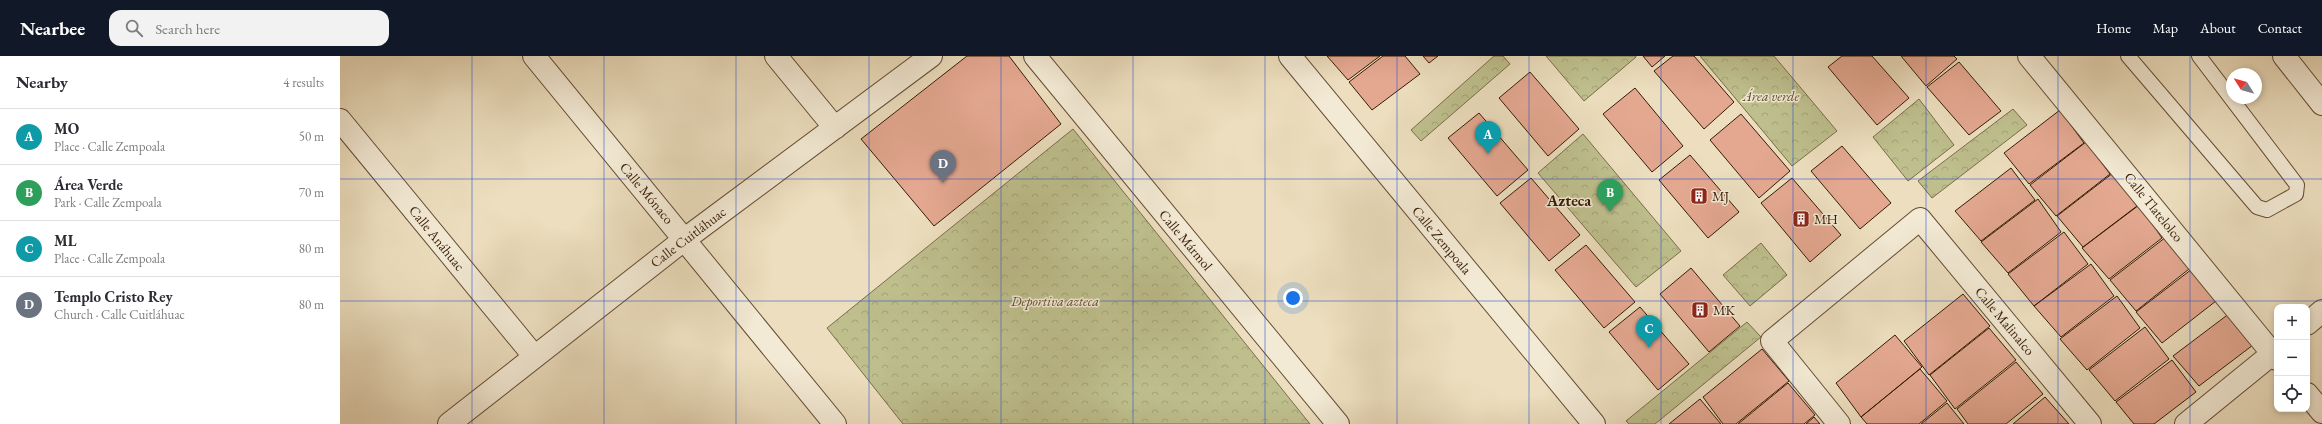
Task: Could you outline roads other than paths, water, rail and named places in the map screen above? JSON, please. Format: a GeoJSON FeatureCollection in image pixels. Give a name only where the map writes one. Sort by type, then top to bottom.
{"type":"FeatureCollection","features":[{"type":"Feature","properties":{"kind":"street","name":"Calle Mónaco"},"geometry":{"type":"LineString","coordinates":[[534,56],[835,424]]}},
{"type":"Feature","properties":{"kind":"street"},"geometry":{"type":"LineString","coordinates":[[776,56],[835,128]]}},
{"type":"Feature","properties":{"kind":"street","name":"Calle Cuitláhuac"},"geometry":{"type":"LineString","coordinates":[[449,424],[685,239],[931,56]]}},
{"type":"Feature","properties":{"kind":"street","name":"Calle Mármol"},"geometry":{"type":"LineString","coordinates":[[1035,56],[1338,424]]}},
{"type":"Feature","properties":{"kind":"street","name":"Calle Zempoala"},"geometry":{"type":"LineString","coordinates":[[1290,56],[1594,424]]}},
{"type":"Feature","properties":{"kind":"street","name":"Calle Tlatelolco"},"geometry":{"type":"LineString","coordinates":[[2029,56],[2274,352]]}},
{"type":"Feature","properties":{"kind":"street"},"geometry":{"type":"LineString","coordinates":[[2284,56],[2322,104]]}},
{"type":"Feature","properties":{"kind":"street","name":"Calle Anáhuac"},"geometry":{"type":"LineString","coordinates":[[340,120],[534,356]]}},
{"type":"Feature","properties":{"kind":"street","name":"Calle Malinalco"},"geometry":{"type":"LineString","coordinates":[[1839,424],[1772,341],[1920,219],[2090,424]]}},
{"type":"Feature","properties":{"kind":"street"},"geometry":{"type":"LineString","coordinates":[[2310,321],[2322,311]]}},
{"type":"Feature","properties":{"kind":"street"},"geometry":{"type":"LineString","coordinates":[[2186,424],[2274,356]]}},
{"type":"Feature","properties":{"kind":"street"},"geometry":{"type":"LineString","coordinates":[[2310,398],[2322,412]]}},
{"type":"Feature","properties":{"kind":"lane"},"geometry":{"type":"LineString","coordinates":[[2128,56],[2257,207],[2267,210],[2296,194],[2297,186],[2199,56]]}},
{"type":"Feature","properties":{"kind":"place","name":"MO"},"geometry":{"type":"Point","coordinates":[1488,154]}},
{"type":"Feature","properties":{"kind":"place","name":"Templo Cristo Rey"},"geometry":{"type":"Point","coordinates":[943,183]}},
{"type":"Feature","properties":{"kind":"place","name":"MJ"},"geometry":{"type":"Point","coordinates":[1699,196]}},
{"type":"Feature","properties":{"kind":"place","name":"Área Verde"},"geometry":{"type":"Point","coordinates":[1610,212]}},
{"type":"Feature","properties":{"kind":"place","name":"MH"},"geometry":{"type":"Point","coordinates":[1801,219]}},
{"type":"Feature","properties":{"kind":"place","name":"MK"},"geometry":{"type":"Point","coordinates":[1700,310]}},
{"type":"Feature","properties":{"kind":"place","name":"ML"},"geometry":{"type":"Point","coordinates":[1649,348]}},
{"type":"Feature","properties":{"kind":"district","name":"Azteca"},"geometry":{"type":"Point","coordinates":[1569,200]}},
{"type":"Feature","properties":{"kind":"park label","name":"Área verde"},"geometry":{"type":"Point","coordinates":[1771,96]}},
{"type":"Feature","properties":{"kind":"park label","name":"Deportiva azteca"},"geometry":{"type":"Point","coordinates":[1055,301]}}]}
